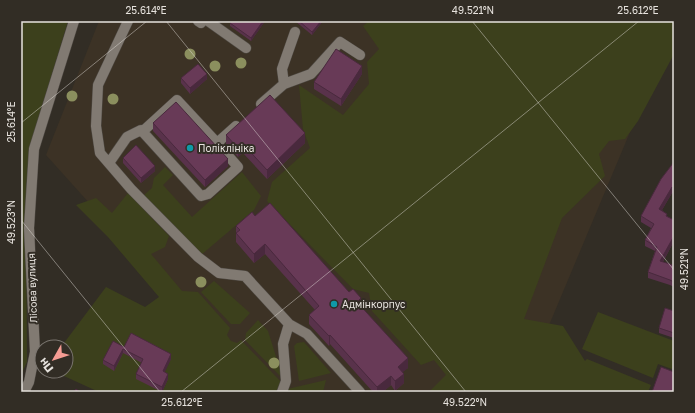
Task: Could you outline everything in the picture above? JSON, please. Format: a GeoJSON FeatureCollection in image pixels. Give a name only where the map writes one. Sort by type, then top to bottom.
{"type":"FeatureCollection","features":[{"type":"Feature","properties":{"kind":"street","name":"Лісова вулиця"},"geometry":{"type":"LineString","coordinates":[[24,392],[29,382],[35,352],[29,228],[34,150],[74,21]]}},
{"type":"Feature","properties":{"kind":"street"},"geometry":{"type":"LineString","coordinates":[[128,21],[98,85],[96,126],[100,153],[131,189],[198,257],[219,273],[245,276],[289,324],[307,334],[360,392]]}},
{"type":"Feature","properties":{"kind":"street"},"geometry":{"type":"LineString","coordinates":[[198,21],[201,23],[202,21]]}},
{"type":"Feature","properties":{"kind":"street"},"geometry":{"type":"LineString","coordinates":[[208,21],[246,48]]}},
{"type":"Feature","properties":{"kind":"street"},"geometry":{"type":"LineString","coordinates":[[284,84],[282,69],[295,32]]}},
{"type":"Feature","properties":{"kind":"street"},"geometry":{"type":"LineString","coordinates":[[255,109],[284,84],[311,74],[340,42],[360,54]]}},
{"type":"Feature","properties":{"kind":"street"},"geometry":{"type":"LineString","coordinates":[[109,163],[127,137],[140,130],[201,196],[208,194],[238,167],[177,100],[142,132]]}},
{"type":"Feature","properties":{"kind":"street"},"geometry":{"type":"LineString","coordinates":[[217,143],[244,120]]}},
{"type":"Feature","properties":{"kind":"street"},"geometry":{"type":"LineString","coordinates":[[282,392],[286,381],[283,344],[289,324]]}},
{"type":"Feature","properties":{"kind":"shaded area"},"geometry":{"type":"Polygon","coordinates":[[[99,21],[609,21],[664,51],[521,392],[259,392],[46,155],[99,21]]]}},
{"type":"Feature","properties":{"kind":"green space"},"geometry":{"type":"Polygon","coordinates":[[[21,21],[68,21],[37,123],[26,187],[27,362],[21,375],[21,21]]]}},
{"type":"Feature","properties":{"kind":"green space"},"geometry":{"type":"Polygon","coordinates":[[[369,21],[674,21],[674,54],[638,121],[625,139],[609,141],[599,154],[605,176],[562,218],[524,319],[563,326],[585,361],[587,359],[651,385],[648,392],[429,392],[446,375],[434,360],[421,365],[372,311],[369,293],[353,289],[267,201],[272,182],[310,148],[303,129],[299,85],[343,115],[369,84],[367,62],[379,49],[363,26],[369,21]]]}},
{"type":"Feature","properties":{"kind":"green space"},"geometry":{"type":"Polygon","coordinates":[[[165,167],[173,175],[163,185],[192,217],[242,172],[261,196],[254,210],[201,255],[143,196],[152,188],[154,178],[165,167]]]}},
{"type":"Feature","properties":{"kind":"green space"},"geometry":{"type":"Polygon","coordinates":[[[128,193],[169,236],[165,247],[151,254],[182,291],[198,292],[230,328],[227,335],[231,341],[237,343],[241,340],[284,385],[283,390],[326,380],[323,392],[99,392],[71,379],[74,379],[74,339],[67,339],[106,287],[145,307],[159,297],[108,237],[76,205],[96,198],[112,213],[128,193]]]}},
{"type":"Feature","properties":{"kind":"green space"},"geometry":{"type":"Polygon","coordinates":[[[214,281],[250,313],[240,324],[231,324],[201,292],[214,281]]]}},
{"type":"Feature","properties":{"kind":"green space"},"geometry":{"type":"Polygon","coordinates":[[[598,312],[674,341],[674,364],[672,369],[658,364],[653,378],[582,349],[598,312]]]}},
{"type":"Feature","properties":{"kind":"green space"},"geometry":{"type":"Polygon","coordinates":[[[258,320],[268,331],[283,379],[245,340],[246,333],[258,320]]]}},
{"type":"Feature","properties":{"kind":"green space"},"geometry":{"type":"Polygon","coordinates":[[[304,342],[331,373],[299,381],[294,346],[297,343],[304,342]]]}},
{"type":"Feature","properties":{"kind":"building"},"geometry":{"type":"Polygon","coordinates":[[[232,21],[263,21],[251,38],[230,23],[232,21]]]}},
{"type":"Feature","properties":{"kind":"building"},"geometry":{"type":"Polygon","coordinates":[[[299,21],[321,21],[312,32],[299,21]]]}},
{"type":"Feature","properties":{"kind":"building"},"geometry":{"type":"Polygon","coordinates":[[[336,49],[362,66],[341,99],[314,82],[336,49]]]}},
{"type":"Feature","properties":{"kind":"building"},"geometry":{"type":"Polygon","coordinates":[[[198,64],[207,74],[190,88],[181,78],[198,64]]]}},
{"type":"Feature","properties":{"kind":"building"},"geometry":{"type":"Polygon","coordinates":[[[270,95],[305,133],[267,170],[243,144],[238,148],[226,135],[270,95]]]}},
{"type":"Feature","properties":{"kind":"building","name":"Поліклініка"},"geometry":{"type":"Polygon","coordinates":[[[176,102],[228,159],[205,180],[153,123],[176,102]]]}},
{"type":"Feature","properties":{"kind":"building"},"geometry":{"type":"Polygon","coordinates":[[[136,145],[155,166],[141,178],[123,158],[136,145]]]}},
{"type":"Feature","properties":{"kind":"building"},"geometry":{"type":"Polygon","coordinates":[[[674,162],[674,189],[672,187],[659,209],[667,214],[666,216],[674,220],[674,236],[660,261],[674,266],[674,282],[648,272],[657,247],[645,240],[654,224],[641,216],[661,179],[674,162]]]}},
{"type":"Feature","properties":{"kind":"building","name":"Адмінкорпус"},"geometry":{"type":"Polygon","coordinates":[[[270,203],[349,292],[353,289],[361,298],[357,302],[408,358],[398,367],[404,374],[395,381],[391,376],[377,387],[330,335],[329,336],[309,315],[319,306],[265,244],[254,254],[236,233],[240,230],[236,226],[252,212],[255,216],[270,203]]]}},
{"type":"Feature","properties":{"kind":"building"},"geometry":{"type":"Polygon","coordinates":[[[665,308],[674,311],[674,333],[659,328],[665,308]]]}},
{"type":"Feature","properties":{"kind":"building"},"geometry":{"type":"Polygon","coordinates":[[[131,333],[171,354],[163,371],[168,374],[162,387],[136,374],[143,359],[123,349],[114,366],[103,360],[113,341],[124,347],[131,333]]]}},
{"type":"Feature","properties":{"kind":"building"},"geometry":{"type":"Polygon","coordinates":[[[661,367],[674,372],[674,392],[652,392],[661,367]]]}},
{"type":"Feature","properties":{"kind":"place","name":"Поліклініка"},"geometry":{"type":"Point","coordinates":[190,148]}},
{"type":"Feature","properties":{"kind":"place","name":"Адмінкорпус"},"geometry":{"type":"Point","coordinates":[334,304]}}]}
